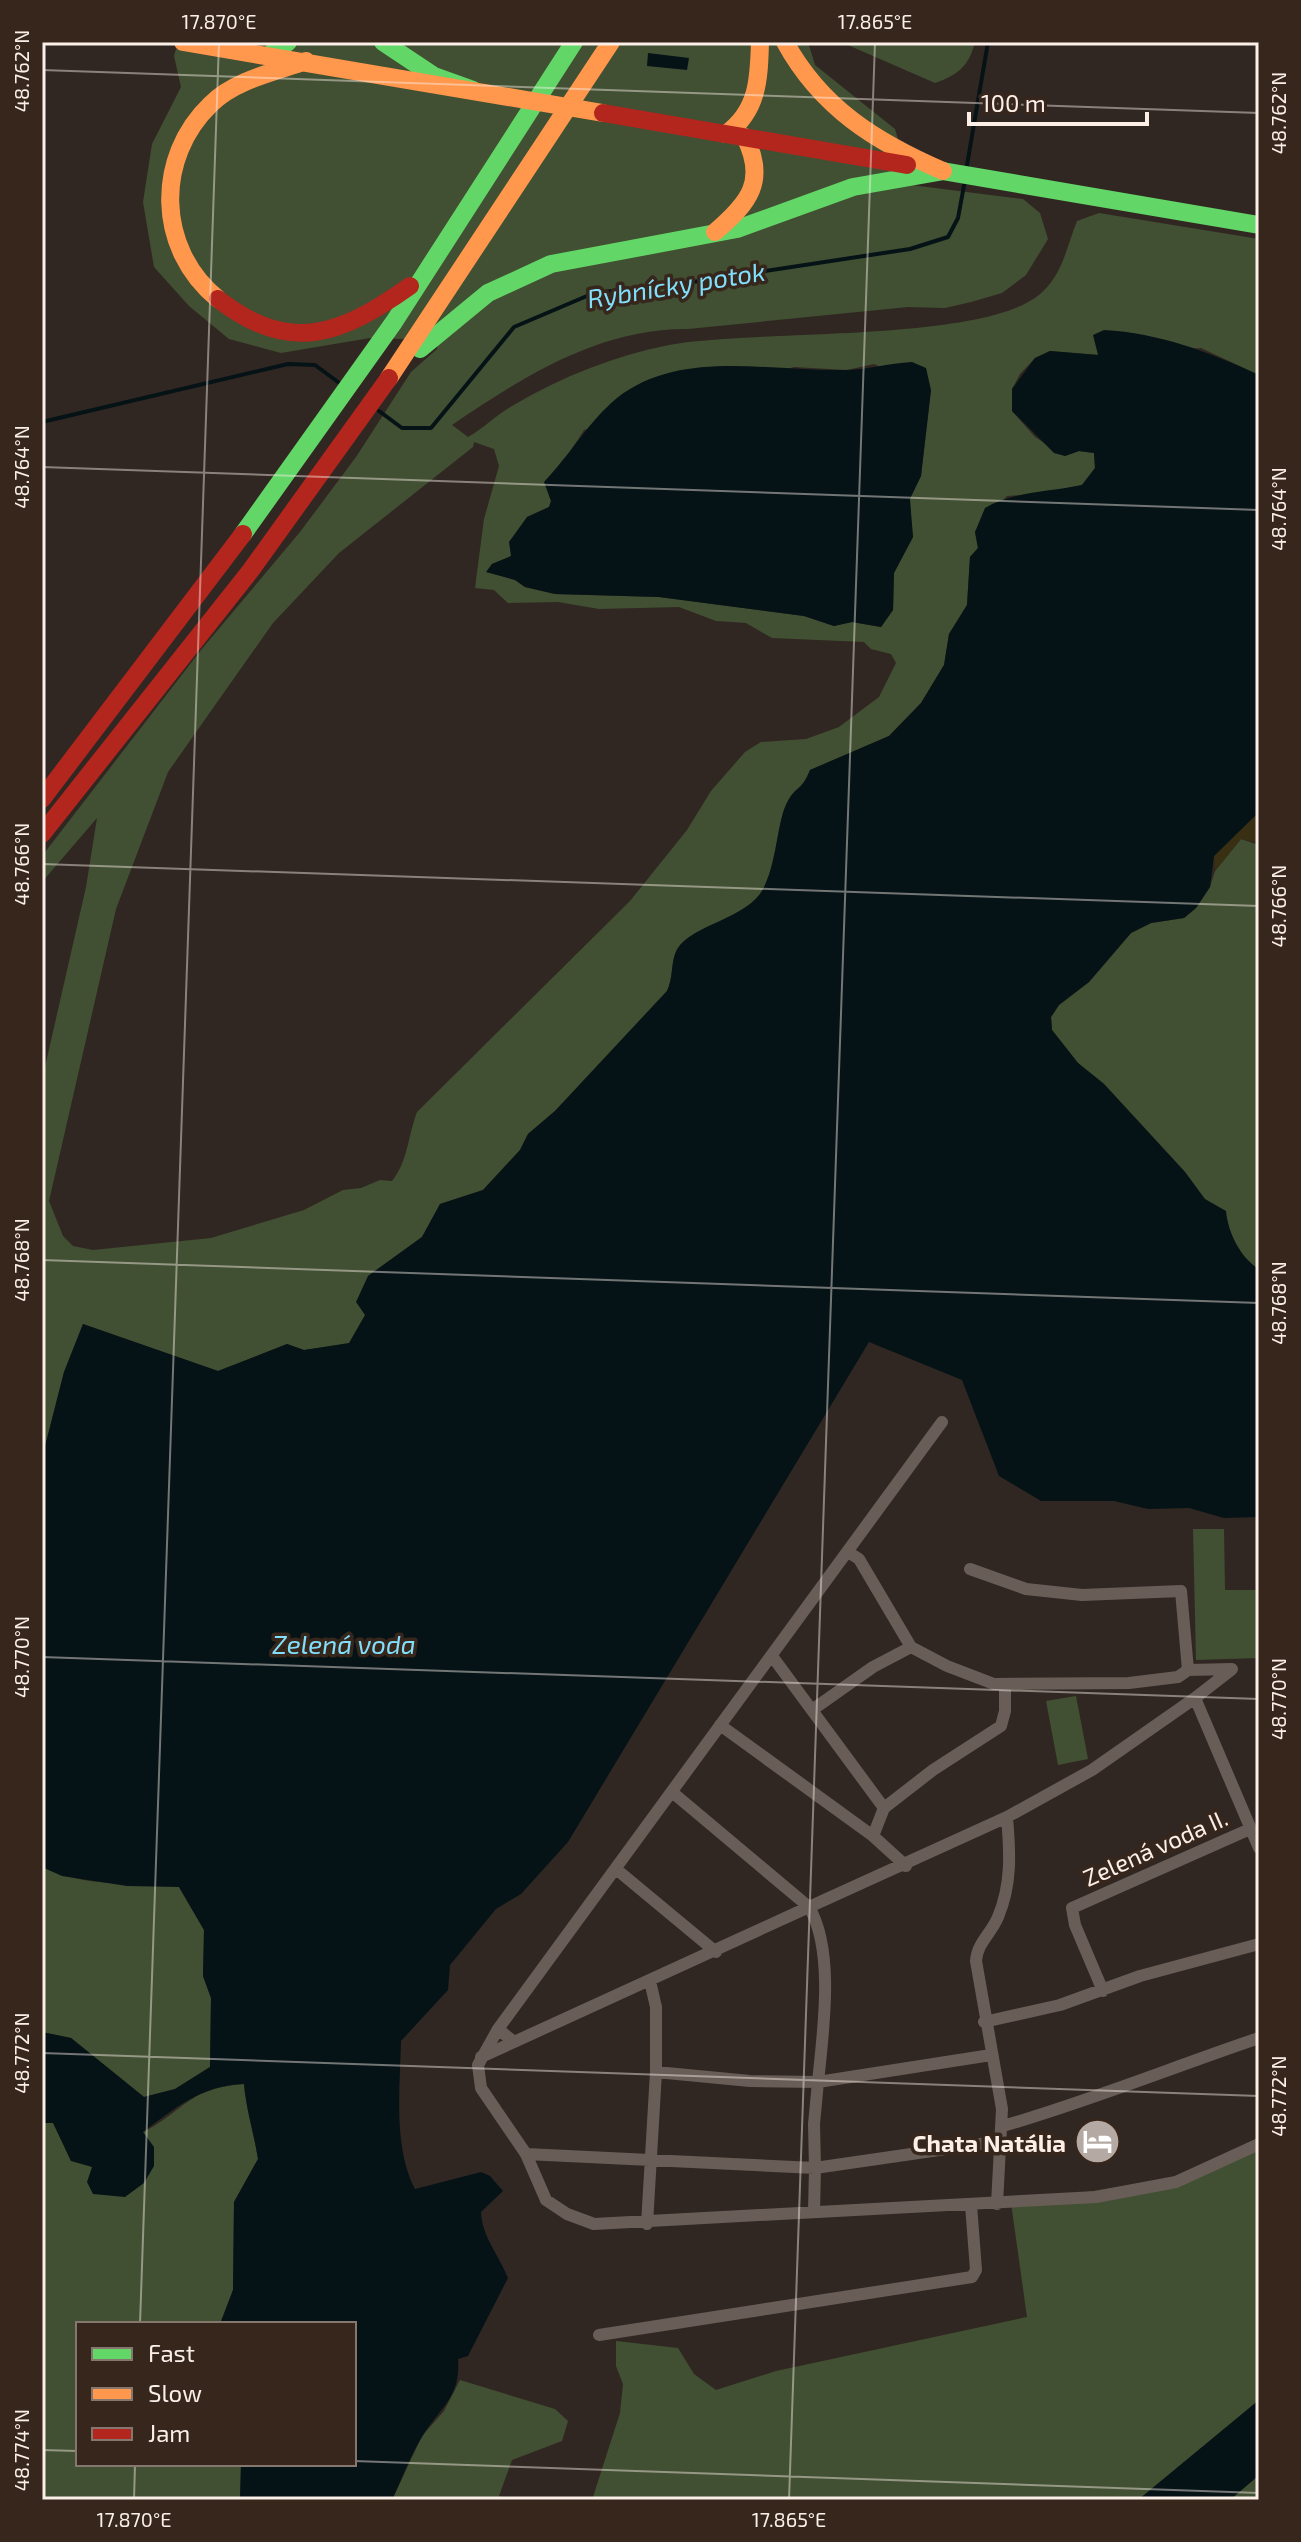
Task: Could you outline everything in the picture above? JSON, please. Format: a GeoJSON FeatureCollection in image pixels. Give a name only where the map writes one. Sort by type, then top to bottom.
{"type":"FeatureCollection","features":[{"type":"Feature","properties":{"kind":"main road"},"geometry":{"type":"LineString","coordinates":[[183,42],[1259,225]]}},
{"type":"Feature","properties":{"kind":"main road"},"geometry":{"type":"LineString","coordinates":[[269,55],[288,42]]}},
{"type":"Feature","properties":{"kind":"main road"},"geometry":{"type":"LineString","coordinates":[[383,42],[434,76],[473,90]]}},
{"type":"Feature","properties":{"kind":"main road"},"geometry":{"type":"LineString","coordinates":[[42,799],[199,596],[359,373],[574,42]]}},
{"type":"Feature","properties":{"kind":"main road"},"geometry":{"type":"LineString","coordinates":[[42,834],[251,570],[362,420],[611,42]]}},
{"type":"Feature","properties":{"kind":"main road"},"geometry":{"type":"LineString","coordinates":[[726,134],[744,121],[754,102],[759,79],[760,42]]}},
{"type":"Feature","properties":{"kind":"main road"},"geometry":{"type":"LineString","coordinates":[[785,42],[807,81],[847,121],[882,145],[944,171]]}},
{"type":"Feature","properties":{"kind":"main road"},"geometry":{"type":"LineString","coordinates":[[306,61],[252,79],[212,102],[193,122],[181,143],[170,179],[170,216],[178,248],[202,289],[233,314],[258,326],[284,332],[324,332],[342,328],[378,309],[421,278]]}},
{"type":"Feature","properties":{"kind":"main road"},"geometry":{"type":"LineString","coordinates":[[714,233],[750,198],[756,180],[755,154],[745,137]]}},
{"type":"Feature","properties":{"kind":"main road"},"geometry":{"type":"LineString","coordinates":[[403,359],[426,346],[474,303],[518,276],[575,258],[714,233],[866,184],[944,171]]}},
{"type":"Feature","properties":{"kind":"street"},"geometry":{"type":"LineString","coordinates":[[942,1422],[498,2029],[481,2057],[477,2072],[481,2088],[526,2154],[541,2191],[553,2207],[594,2224],[647,2224],[814,2212],[997,2204],[1137,2192],[1207,2171],[1259,2144]]}},
{"type":"Feature","properties":{"kind":"street"},"geometry":{"type":"LineString","coordinates":[[481,2057],[906,1866],[1007,1817],[1092,1770],[1232,1669],[1129,1683],[1005,1686],[947,1666],[911,1647],[859,1559],[848,1552]]}},
{"type":"Feature","properties":{"kind":"street"},"geometry":{"type":"LineString","coordinates":[[970,1569],[1026,1589],[1082,1595],[1181,1591],[1183,1674]]}},
{"type":"Feature","properties":{"kind":"street"},"geometry":{"type":"LineString","coordinates":[[812,1710],[873,1667],[911,1647]]}},
{"type":"Feature","properties":{"kind":"street"},"geometry":{"type":"LineString","coordinates":[[772,1656],[884,1808]]}},
{"type":"Feature","properties":{"kind":"street","name":"Zelená voda II."},"geometry":{"type":"LineString","coordinates":[[1183,1674],[1259,1848]]}},
{"type":"Feature","properties":{"kind":"street"},"geometry":{"type":"LineString","coordinates":[[873,1836],[884,1808],[933,1770],[1001,1726],[1005,1711],[1005,1686]]}},
{"type":"Feature","properties":{"kind":"street"},"geometry":{"type":"LineString","coordinates":[[720,1725],[873,1836],[906,1866]]}},
{"type":"Feature","properties":{"kind":"street"},"geometry":{"type":"LineString","coordinates":[[672,1792],[809,1907],[820,1926],[824,1950],[814,2124],[814,2212]]}},
{"type":"Feature","properties":{"kind":"street"},"geometry":{"type":"LineString","coordinates":[[997,2204],[1003,2126],[1000,2092],[984,2022],[976,1953],[998,1918],[1006,1894],[1010,1869],[1007,1817]]}},
{"type":"Feature","properties":{"kind":"street","name":"Zelená voda II."},"geometry":{"type":"LineString","coordinates":[[1103,1991],[1085,1955],[1072,1908],[1250,1829]]}},
{"type":"Feature","properties":{"kind":"street"},"geometry":{"type":"LineString","coordinates":[[616,1869],[716,1952]]}},
{"type":"Feature","properties":{"kind":"street"},"geometry":{"type":"LineString","coordinates":[[984,2022],[1103,1991],[1140,1976],[1259,1944]]}},
{"type":"Feature","properties":{"kind":"street"},"geometry":{"type":"LineString","coordinates":[[647,2224],[656,2072],[656,2007],[650,1981]]}},
{"type":"Feature","properties":{"kind":"street"},"geometry":{"type":"LineString","coordinates":[[498,2029],[514,2042]]}},
{"type":"Feature","properties":{"kind":"street"},"geometry":{"type":"LineString","coordinates":[[1003,2126],[1097,2098],[1155,2073],[1259,2038]]}},
{"type":"Feature","properties":{"kind":"street"},"geometry":{"type":"LineString","coordinates":[[656,2072],[750,2081],[818,2082],[991,2055]]}},
{"type":"Feature","properties":{"kind":"street"},"geometry":{"type":"LineString","coordinates":[[526,2154],[815,2168],[1001,2141]]}},
{"type":"Feature","properties":{"kind":"street"},"geometry":{"type":"LineString","coordinates":[[599,2335],[972,2277],[976,2270],[971,2205]]}},
{"type":"Feature","properties":{"kind":"green space"},"geometry":{"type":"Polygon","coordinates":[[[178,42],[808,42],[815,65],[895,129],[911,185],[1023,199],[1040,213],[1048,239],[1026,275],[1002,293],[945,308],[908,307],[655,331],[624,337],[593,346],[534,373],[452,425],[468,437],[506,410],[549,386],[608,361],[669,345],[707,340],[919,328],[968,321],[1009,310],[1039,295],[1047,287],[1063,261],[1077,221],[1099,213],[1259,239],[1259,375],[1201,348],[1099,355],[1050,351],[1035,358],[1020,374],[1012,389],[1012,411],[1035,437],[1065,456],[1079,451],[1094,453],[1095,468],[1082,485],[1041,494],[1007,496],[975,532],[978,548],[970,557],[967,605],[949,634],[944,665],[921,703],[889,736],[810,770],[785,808],[770,871],[760,894],[740,911],[701,930],[680,945],[667,991],[555,1111],[528,1134],[520,1150],[483,1190],[440,1204],[422,1237],[368,1276],[366,1315],[349,1344],[304,1350],[287,1344],[218,1371],[83,1324],[64,1372],[42,1458],[42,1080],[86,887],[97,818],[42,882],[42,856],[201,650],[300,532],[356,457],[411,372],[437,349],[438,340],[370,338],[281,353],[229,339],[189,306],[154,267],[143,202],[152,144],[181,87],[174,56],[178,42]],[[874,364],[847,370],[794,367],[584,430],[565,460],[545,482],[551,501],[549,507],[527,517],[512,556],[492,564],[487,572],[515,580],[525,587],[555,594],[659,597],[804,616],[834,626],[852,622],[881,627],[893,610],[894,573],[913,537],[909,499],[921,476],[931,390],[874,364]],[[474,442],[473,447],[339,553],[273,623],[168,772],[116,909],[49,1201],[63,1236],[73,1246],[93,1250],[211,1238],[304,1210],[343,1190],[361,1188],[380,1180],[392,1181],[405,1157],[417,1112],[630,901],[687,830],[711,791],[745,752],[761,742],[806,739],[839,727],[879,697],[896,663],[891,654],[871,649],[864,642],[772,638],[746,623],[716,621],[679,607],[599,609],[558,602],[508,603],[494,590],[475,588],[484,519],[499,466],[494,449],[474,442]]]}},
{"type":"Feature","properties":{"kind":"green space"},"geometry":{"type":"Polygon","coordinates":[[[841,42],[975,42],[961,68],[935,83],[841,42]]]}},
{"type":"Feature","properties":{"kind":"green space"},"geometry":{"type":"Polygon","coordinates":[[[1241,839],[1259,845],[1259,1269],[1236,1244],[1225,1211],[1205,1200],[1185,1172],[1104,1084],[1078,1063],[1052,1030],[1051,1017],[1059,1005],[1089,982],[1131,933],[1151,923],[1184,918],[1196,908],[1210,887],[1215,871],[1241,839]]]}},
{"type":"Feature","properties":{"kind":"green space"},"geometry":{"type":"Polygon","coordinates":[[[1193,1529],[1224,1529],[1225,1590],[1259,1590],[1259,1658],[1196,1660],[1193,1529]]]}},
{"type":"Feature","properties":{"kind":"green space"},"geometry":{"type":"Polygon","coordinates":[[[1076,1696],[1088,1759],[1058,1765],[1046,1701],[1076,1696]]]}},
{"type":"Feature","properties":{"kind":"green space"},"geometry":{"type":"Polygon","coordinates":[[[42,1867],[77,1879],[179,1887],[204,1930],[203,1976],[211,1998],[210,2067],[175,2089],[144,2097],[71,2038],[42,2032],[42,1867]]]}},
{"type":"Feature","properties":{"kind":"green space"},"geometry":{"type":"Polygon","coordinates":[[[244,2084],[258,2159],[234,2202],[233,2290],[221,2322],[76,2322],[76,2466],[241,2466],[240,2500],[42,2500],[42,2123],[53,2122],[71,2161],[140,2134],[187,2102],[225,2086],[244,2084]]]}},
{"type":"Feature","properties":{"kind":"green space"},"geometry":{"type":"Polygon","coordinates":[[[1259,2139],[1259,2400],[1138,2500],[592,2500],[620,2413],[623,2384],[616,2366],[616,2341],[678,2348],[694,2374],[716,2390],[776,2371],[1027,2317],[1010,2196],[1074,2194],[1178,2177],[1259,2139]]]}},
{"type":"Feature","properties":{"kind":"green space"},"geometry":{"type":"Polygon","coordinates":[[[460,2380],[555,2409],[568,2421],[562,2441],[512,2460],[499,2496],[507,2500],[392,2500],[422,2436],[444,2411],[460,2380]]]}},
{"type":"Feature","properties":{"kind":"green space"},"geometry":{"type":"Polygon","coordinates":[[[1259,2475],[1259,2500],[1230,2500],[1259,2475]]]}},
{"type":"Feature","properties":{"kind":"sand"},"geometry":{"type":"Polygon","coordinates":[[[1259,812],[1259,843],[1241,839],[1215,871],[1214,856],[1259,812]]]}},
{"type":"Feature","properties":{"kind":"water"},"geometry":{"type":"Polygon","coordinates":[[[648,53],[689,58],[687,70],[647,66],[648,53]]]}},
{"type":"Feature","properties":{"kind":"water","name":"Zelená voda"},"geometry":{"type":"Polygon","coordinates":[[[1104,330],[1144,335],[1183,345],[1259,375],[1259,812],[1214,856],[1210,887],[1196,908],[1184,918],[1151,923],[1131,933],[1089,982],[1059,1005],[1051,1017],[1052,1030],[1078,1063],[1104,1084],[1185,1172],[1205,1199],[1226,1211],[1236,1244],[1259,1269],[1259,1517],[1224,1518],[1189,1508],[1148,1509],[1114,1501],[1041,1501],[999,1476],[962,1380],[869,1342],[568,1842],[521,1894],[496,1909],[450,1965],[448,1990],[401,2041],[401,2136],[403,2155],[415,2189],[481,2172],[490,2176],[503,2191],[481,2212],[487,2237],[508,2278],[468,2356],[458,2359],[453,2393],[418,2444],[392,2500],[240,2500],[241,2466],[356,2466],[356,2322],[221,2322],[233,2290],[234,2202],[258,2159],[244,2084],[202,2093],[143,2132],[154,2147],[154,2166],[144,2183],[125,2197],[93,2194],[87,2182],[92,2167],[71,2161],[53,2123],[42,2123],[42,2032],[71,2038],[144,2097],[175,2089],[210,2067],[211,1998],[203,1976],[204,1930],[179,1887],[127,1886],[62,1876],[42,1867],[42,1458],[64,1372],[83,1324],[218,1371],[287,1344],[304,1350],[349,1343],[365,1315],[356,1302],[368,1276],[422,1237],[440,1204],[483,1190],[520,1150],[528,1134],[555,1111],[667,991],[680,945],[701,930],[740,911],[760,894],[770,871],[785,808],[810,770],[889,736],[921,703],[944,665],[949,634],[967,605],[970,557],[978,548],[975,532],[985,508],[1020,495],[1082,485],[1095,468],[1094,453],[1079,451],[1065,456],[1054,453],[1012,411],[1012,389],[1035,358],[1050,351],[1098,355],[1093,335],[1104,330]]]}},
{"type":"Feature","properties":{"kind":"water"},"geometry":{"type":"Polygon","coordinates":[[[912,362],[926,368],[931,390],[921,476],[910,499],[913,537],[894,573],[893,610],[881,627],[852,622],[834,626],[804,616],[659,597],[555,594],[525,587],[515,580],[486,572],[492,564],[511,556],[509,542],[527,517],[549,507],[551,501],[544,482],[588,428],[617,398],[642,383],[669,373],[697,368],[727,366],[845,370],[912,362]]]}},
{"type":"Feature","properties":{"kind":"water"},"geometry":{"type":"Polygon","coordinates":[[[1259,2400],[1259,2475],[1230,2500],[1138,2500],[1259,2400]]]}},
{"type":"Feature","properties":{"kind":"waterway","name":"Rybnícky potok"},"geometry":{"type":"LineString","coordinates":[[966,171],[988,42]]}},
{"type":"Feature","properties":{"kind":"waterway","name":"Rybnícky potok"},"geometry":{"type":"LineString","coordinates":[[379,411],[402,428],[431,428],[514,327],[594,293],[686,283],[910,249],[948,237],[958,218],[965,180]]}},
{"type":"Feature","properties":{"kind":"waterway","name":"Rybnícky potok"},"geometry":{"type":"LineString","coordinates":[[42,422],[288,364],[315,365],[342,385]]}},
{"type":"Feature","properties":{"kind":"traffic: fast"},"geometry":{"type":"LineString","coordinates":[[269,55],[288,42]]}},
{"type":"Feature","properties":{"kind":"traffic: fast"},"geometry":{"type":"LineString","coordinates":[[383,42],[434,76],[473,90]]}},
{"type":"Feature","properties":{"kind":"traffic: fast"},"geometry":{"type":"LineString","coordinates":[[243,534],[394,322],[574,42]]}},
{"type":"Feature","properties":{"kind":"traffic: fast"},"geometry":{"type":"LineString","coordinates":[[907,165],[1259,225]]}},
{"type":"Feature","properties":{"kind":"traffic: fast"},"geometry":{"type":"LineString","coordinates":[[420,349],[488,293],[551,264],[737,229],[853,187],[944,171]]}},
{"type":"Feature","properties":{"kind":"traffic: slow"},"geometry":{"type":"LineString","coordinates":[[183,42],[603,113]]}},
{"type":"Feature","properties":{"kind":"traffic: slow"},"geometry":{"type":"LineString","coordinates":[[389,378],[611,42]]}},
{"type":"Feature","properties":{"kind":"traffic: slow"},"geometry":{"type":"LineString","coordinates":[[726,134],[737,125],[751,105],[759,69],[760,42]]}},
{"type":"Feature","properties":{"kind":"traffic: slow"},"geometry":{"type":"LineString","coordinates":[[785,42],[815,86],[852,120],[895,148],[943,171]]}},
{"type":"Feature","properties":{"kind":"traffic: slow"},"geometry":{"type":"LineString","coordinates":[[218,299],[198,278],[183,255],[174,229],[170,203],[172,176],[180,150],[193,126],[221,96],[256,78],[306,61]]}},
{"type":"Feature","properties":{"kind":"traffic: slow"},"geometry":{"type":"LineString","coordinates":[[715,232],[737,211],[751,190],[754,166],[745,137]]}},
{"type":"Feature","properties":{"kind":"traffic: jam"},"geometry":{"type":"LineString","coordinates":[[603,113],[907,165]]}},
{"type":"Feature","properties":{"kind":"traffic: jam"},"geometry":{"type":"LineString","coordinates":[[218,299],[244,317],[269,328],[293,333],[316,332],[362,316],[410,286]]}},
{"type":"Feature","properties":{"kind":"traffic: jam"},"geometry":{"type":"LineString","coordinates":[[42,834],[251,570],[389,378]]}},
{"type":"Feature","properties":{"kind":"traffic: jam"},"geometry":{"type":"LineString","coordinates":[[42,799],[243,534]]}},
{"type":"Feature","properties":{"kind":"place","name":"Chata Natália"},"geometry":{"type":"Point","coordinates":[1097,2142]}}]}
